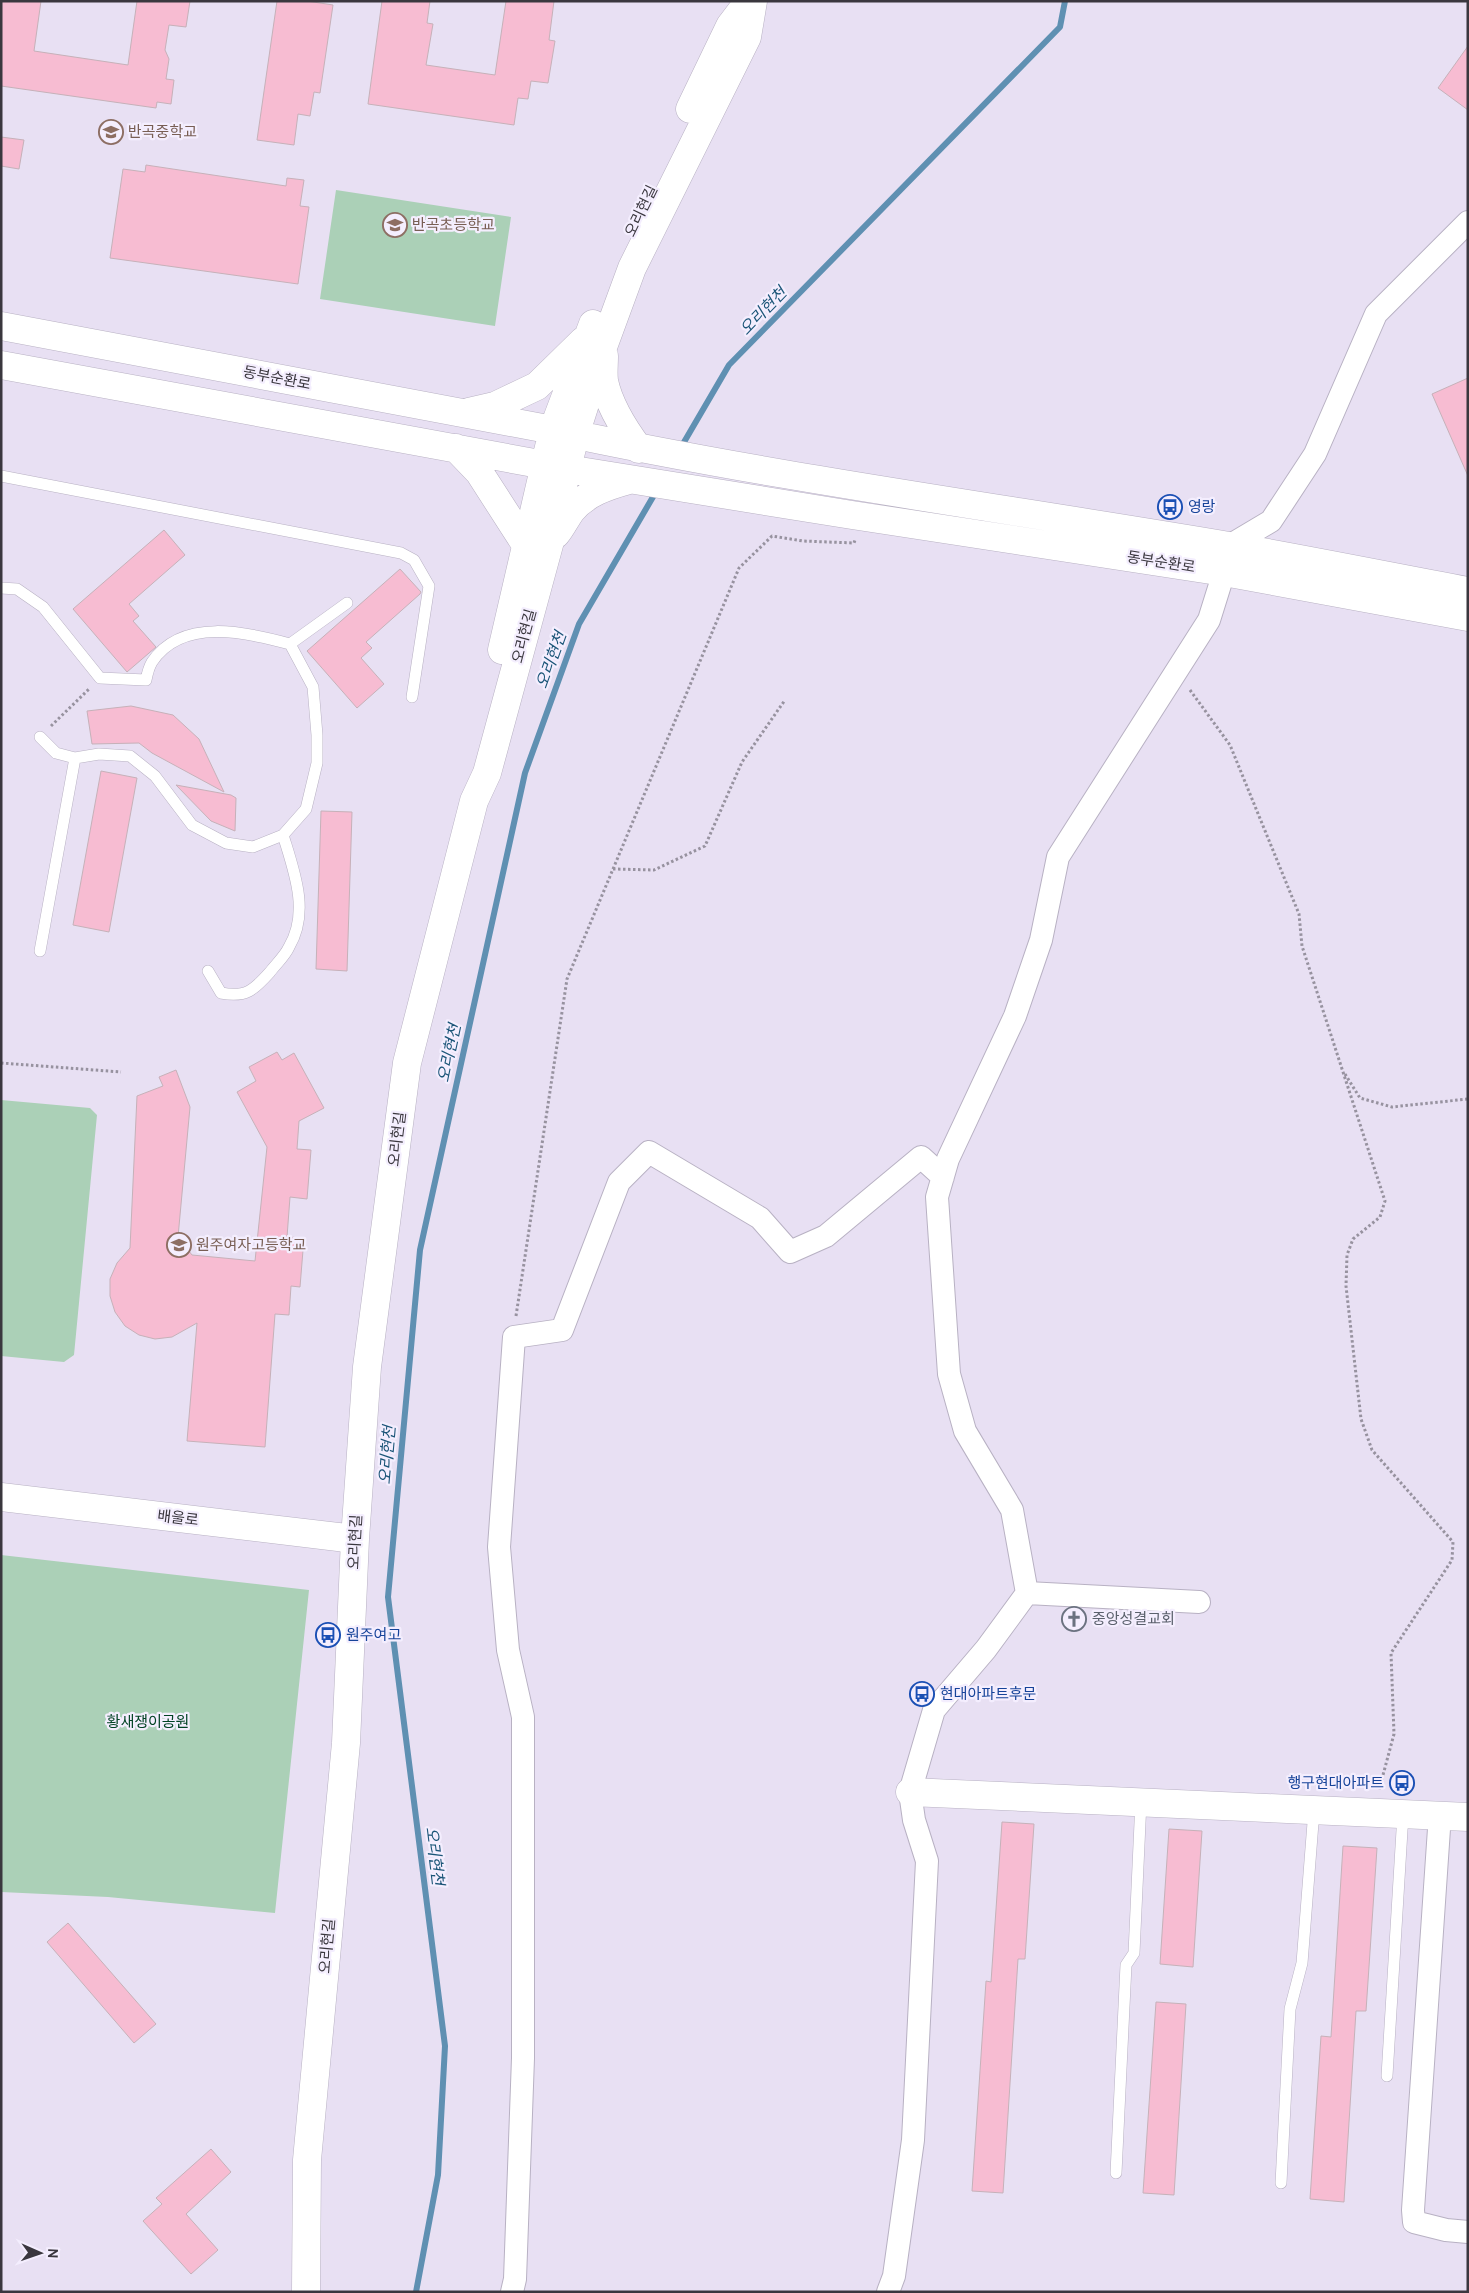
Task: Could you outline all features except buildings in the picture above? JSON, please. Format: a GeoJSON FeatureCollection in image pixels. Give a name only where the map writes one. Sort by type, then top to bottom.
{"type":"FeatureCollection","features":[{"type":"Feature","properties":{"kind":"street","name":"오리현길"},"geometry":{"type":"LineString","coordinates":[[306,2292],[306,2160],[346,1743],[354,1538],[367,1367],[407,1063],[474,801],[474,774],[538,543],[564,432],[595,342],[620,255],[730,26],[749,1]]}},
{"type":"Feature","properties":{"kind":"street","name":"오리현길"},"geometry":{"type":"LineString","coordinates":[[595,342],[747,37],[753,1]]}},
{"type":"Feature","properties":{"kind":"street"},"geometry":{"type":"LineString","coordinates":[[888,2292],[894,2276],[913,2140],[927,1861],[914,1820],[910,1792],[934,1710],[986,1649],[1027,1593],[1012,1510],[965,1431],[949,1374],[937,1197],[948,1159],[1015,1016],[1041,940],[1058,857],[1209,620],[1226,559],[1271,522],[1315,454],[1376,314],[1468,222]]}},
{"type":"Feature","properties":{"kind":"street","name":"동부순환로"},"geometry":{"type":"LineString","coordinates":[[1,326],[564,432],[639,449],[857,487],[1226,559],[1468,617]]}},
{"type":"Feature","properties":{"kind":"street"},"geometry":{"type":"LineString","coordinates":[[462,414],[495,406],[537,386],[595,342],[604,381],[622,426],[639,449]]}},
{"type":"Feature","properties":{"kind":"street"},"geometry":{"type":"LineString","coordinates":[[1,365],[556,467],[632,479]]}},
{"type":"Feature","properties":{"kind":"street"},"geometry":{"type":"LineString","coordinates":[[456,448],[538,543],[584,499],[601,488],[632,479]]}},
{"type":"Feature","properties":{"kind":"street","name":"동부순환로"},"geometry":{"type":"LineString","coordinates":[[632,479],[858,516],[1226,559],[1468,591]]}},
{"type":"Feature","properties":{"kind":"street"},"geometry":{"type":"LineString","coordinates":[[512,2292],[515,2279],[523,2058],[523,1717],[508,1650],[499,1547],[514,1337],[562,1330],[619,1182],[648,1152],[760,1218],[790,1252],[826,1236],[921,1157],[943,1177]]}},
{"type":"Feature","properties":{"kind":"street","name":"배울로"},"geometry":{"type":"LineString","coordinates":[[1,1497],[354,1538]]}},
{"type":"Feature","properties":{"kind":"street"},"geometry":{"type":"LineString","coordinates":[[1027,1593],[1199,1602]]}},
{"type":"Feature","properties":{"kind":"street"},"geometry":{"type":"LineString","coordinates":[[910,1792],[1468,1816]]}},
{"type":"Feature","properties":{"kind":"street"},"geometry":{"type":"LineString","coordinates":[[1440,1814],[1413,2210],[1414,2222],[1446,2230],[1468,2232]]}},
{"type":"Feature","properties":{"kind":"lane"},"geometry":{"type":"LineString","coordinates":[[1,476],[401,553],[414,560],[430,586],[412,697]]}},
{"type":"Feature","properties":{"kind":"lane"},"geometry":{"type":"LineString","coordinates":[[1,588],[17,589],[43,607],[100,678],[146,680],[151,663],[173,640],[193,632],[263,636],[290,644],[313,687],[318,735],[317,763],[306,808],[283,835],[253,847],[226,843],[192,825],[155,776],[130,756],[98,754],[75,758],[56,753],[40,737]]}},
{"type":"Feature","properties":{"kind":"lane"},"geometry":{"type":"LineString","coordinates":[[290,644],[347,603]]}},
{"type":"Feature","properties":{"kind":"lane"},"geometry":{"type":"LineString","coordinates":[[40,951],[75,758]]}},
{"type":"Feature","properties":{"kind":"lane"},"geometry":{"type":"LineString","coordinates":[[208,970],[221,993],[237,996],[257,987],[290,947],[298,921],[299,888],[283,835]]}},
{"type":"Feature","properties":{"kind":"lane"},"geometry":{"type":"LineString","coordinates":[[1116,2173],[1126,1966],[1134,1952],[1140,1802]]}},
{"type":"Feature","properties":{"kind":"lane"},"geometry":{"type":"LineString","coordinates":[[1281,2182],[1290,2009],[1302,1963],[1314,1809]]}},
{"type":"Feature","properties":{"kind":"lane"},"geometry":{"type":"LineString","coordinates":[[1387,2076],[1403,1812]]}},
{"type":"Feature","properties":{"kind":"path"},"geometry":{"type":"LineString","coordinates":[[514,1337],[517,1297],[567,979],[739,568],[772,536],[803,541],[854,543],[858,516]]}},
{"type":"Feature","properties":{"kind":"path"},"geometry":{"type":"LineString","coordinates":[[1176,672],[1230,745],[1299,914],[1302,946],[1385,1201],[1380,1217],[1353,1239],[1347,1255],[1346,1286],[1361,1419],[1372,1450],[1453,1542],[1452,1560],[1391,1653],[1394,1734],[1373,1811]]}},
{"type":"Feature","properties":{"kind":"path"},"geometry":{"type":"LineString","coordinates":[[40,737],[100,678]]}},
{"type":"Feature","properties":{"kind":"path"},"geometry":{"type":"LineString","coordinates":[[613,869],[654,870],[705,846],[742,762],[785,700]]}},
{"type":"Feature","properties":{"kind":"path"},"geometry":{"type":"LineString","coordinates":[[1,1063],[121,1072]]}},
{"type":"Feature","properties":{"kind":"path"},"geometry":{"type":"LineString","coordinates":[[1342,1069],[1360,1098],[1392,1107],[1468,1098]]}},
{"type":"Feature","properties":{"kind":"green space"},"geometry":{"type":"Polygon","coordinates":[[[336,190],[511,217],[495,326],[320,299],[336,190]]]}},
{"type":"Feature","properties":{"kind":"green space"},"geometry":{"type":"Polygon","coordinates":[[[1,1100],[90,1108],[97,1115],[74,1355],[64,1362],[1,1356],[1,1100]]]}},
{"type":"Feature","properties":{"kind":"green space","name":"황새쟁이공원"},"geometry":{"type":"Polygon","coordinates":[[[1,1555],[309,1590],[275,1913],[108,1897],[1,1892],[1,1555]]]}},
{"type":"Feature","properties":{"kind":"waterway","name":"오리현천"},"geometry":{"type":"LineString","coordinates":[[680,449],[729,365],[1060,27],[1065,1]]}},
{"type":"Feature","properties":{"kind":"waterway","name":"오리현천"},"geometry":{"type":"LineString","coordinates":[[416,2292],[438,2175],[445,2046],[388,1597],[420,1250],[525,773],[579,624],[657,490]]}},
{"type":"Feature","properties":{"kind":"place","name":"반곡중학교"},"geometry":{"type":"Point","coordinates":[111,132]}},
{"type":"Feature","properties":{"kind":"place","name":"반곡초등학교"},"geometry":{"type":"Point","coordinates":[395,225]}},
{"type":"Feature","properties":{"kind":"place","name":"영랑"},"geometry":{"type":"Point","coordinates":[1170,507]}},
{"type":"Feature","properties":{"kind":"place","name":"원주여자고등학교"},"geometry":{"type":"Point","coordinates":[179,1245]}},
{"type":"Feature","properties":{"kind":"place","name":"중앙성결교회"},"geometry":{"type":"Point","coordinates":[1074,1619]}},
{"type":"Feature","properties":{"kind":"place","name":"원주여고"},"geometry":{"type":"Point","coordinates":[328,1635]}},
{"type":"Feature","properties":{"kind":"place","name":"현대아파트후문"},"geometry":{"type":"Point","coordinates":[922,1694]}},
{"type":"Feature","properties":{"kind":"place","name":"행구현대아파트"},"geometry":{"type":"Point","coordinates":[1402,1783]}}]}
